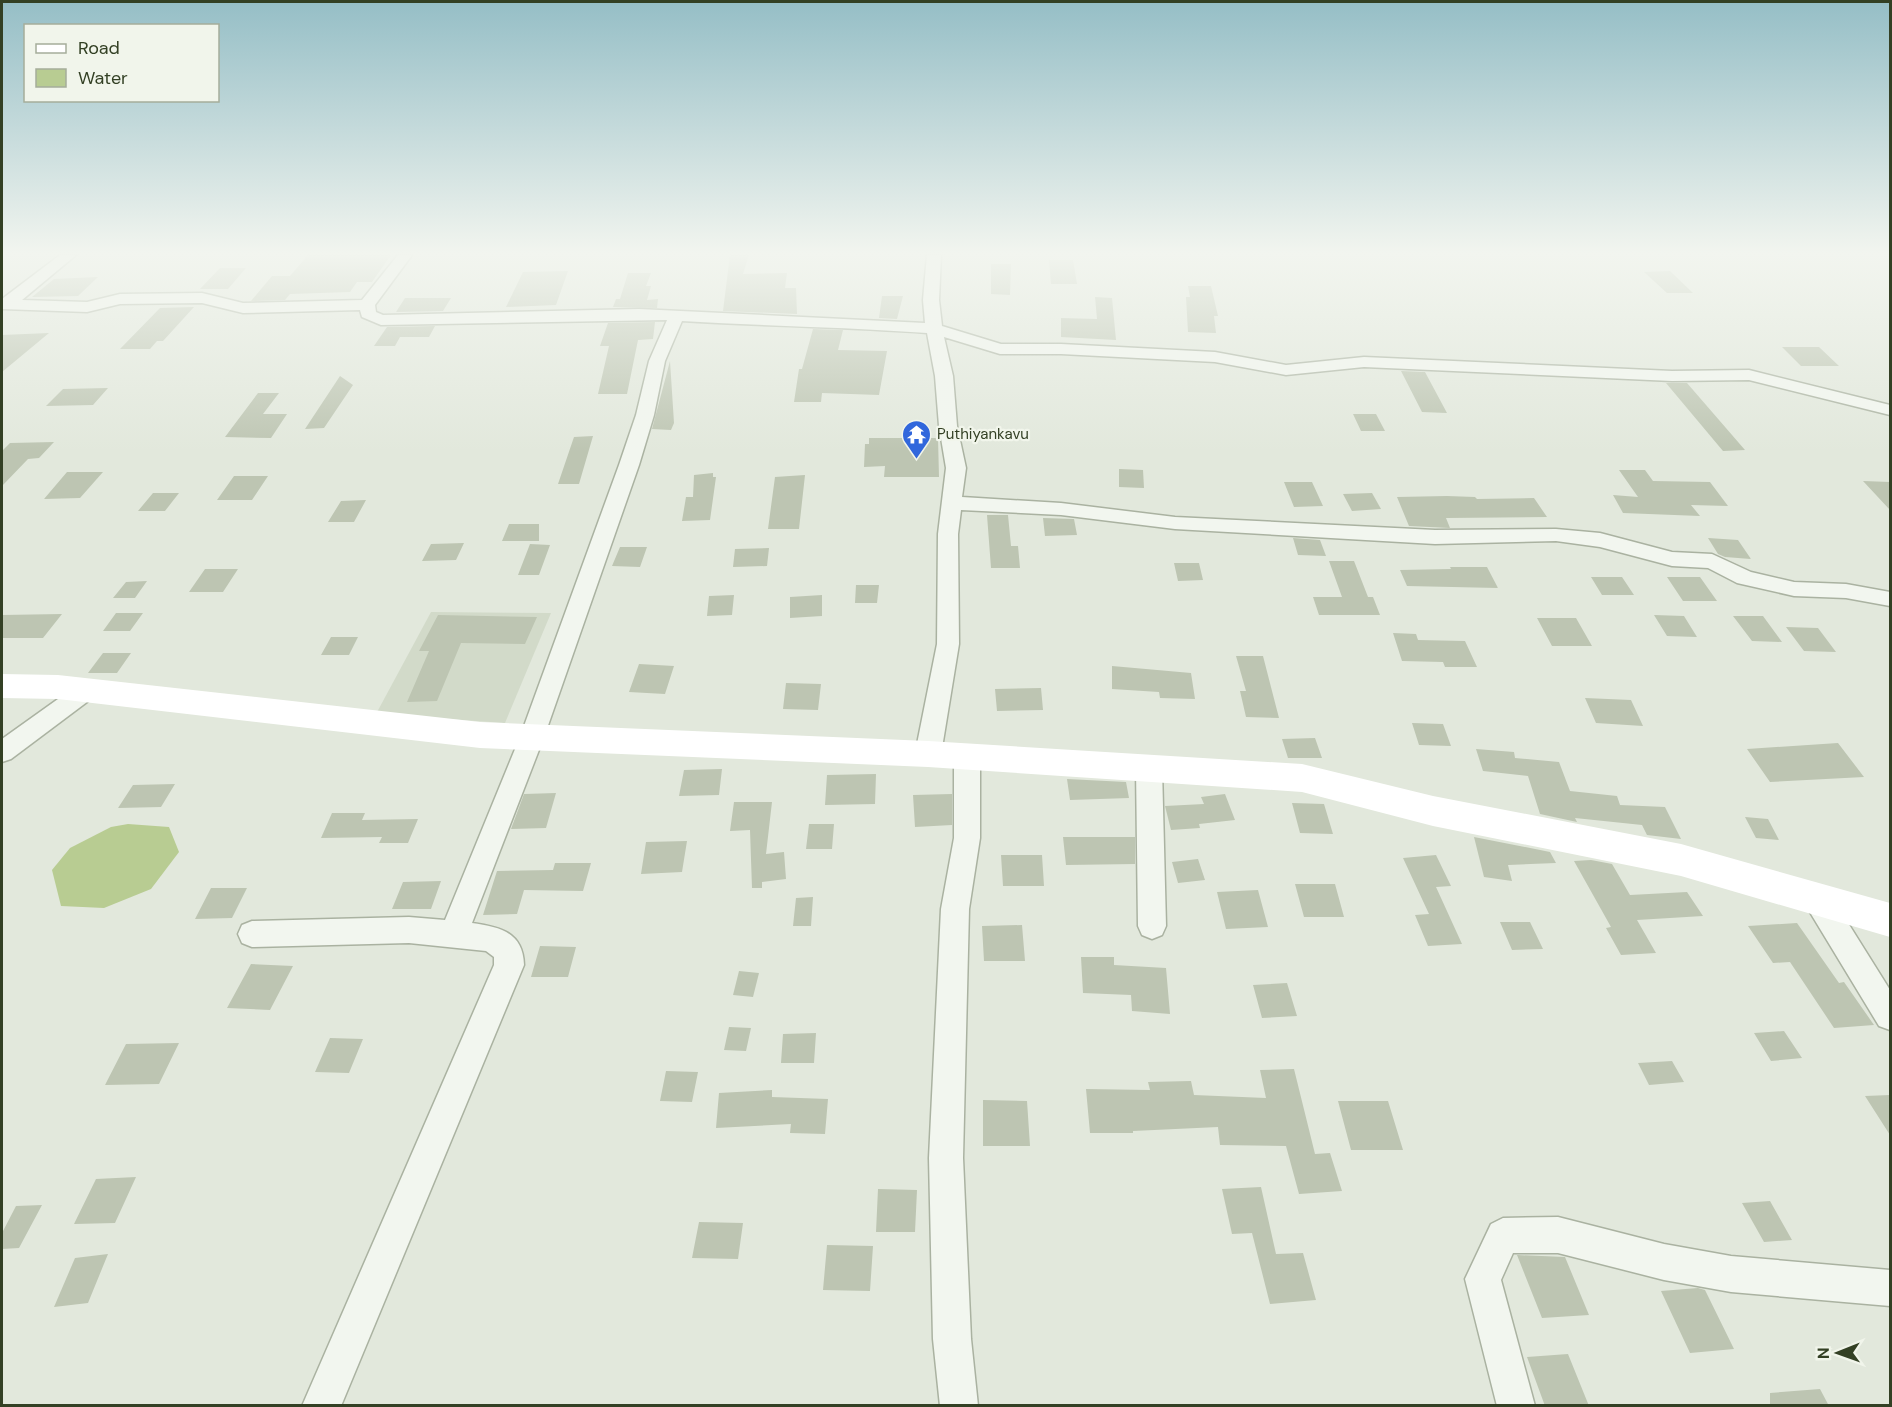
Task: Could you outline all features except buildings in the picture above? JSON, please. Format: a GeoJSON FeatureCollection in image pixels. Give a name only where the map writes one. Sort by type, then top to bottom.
{"type":"FeatureCollection","features":[{"type":"Feature","properties":{"kind":"main road"},"geometry":{"type":"LineString","coordinates":[[2,686],[87,690],[480,735],[928,753],[1302,778],[1433,811],[1681,860],[1890,920]]}},
{"type":"Feature","properties":{"kind":"street"},"geometry":{"type":"LineString","coordinates":[[454,933],[477,869],[532,737],[629,465],[645,415],[657,361],[674,321]]}},
{"type":"Feature","properties":{"kind":"street"},"geometry":{"type":"LineString","coordinates":[[799,321],[934,329],[1000,349],[1061,349],[1215,357],[1286,370],[1364,362],[1672,376],[1749,375],[1890,410]]}},
{"type":"Feature","properties":{"kind":"street"},"geometry":{"type":"LineString","coordinates":[[928,753],[948,644],[948,534],[956,468],[948,426],[944,376],[933,321]]}},
{"type":"Feature","properties":{"kind":"street"},"geometry":{"type":"LineString","coordinates":[[952,503],[1061,509],[1175,523],[1295,530],[1435,537],[1556,535],[1600,540],[1672,559],[1712,561],[1745,578],[1794,589],[1846,591],[1890,599]]}},
{"type":"Feature","properties":{"kind":"street"},"geometry":{"type":"LineString","coordinates":[[2,752],[87,690]]}},
{"type":"Feature","properties":{"kind":"street"},"geometry":{"type":"LineString","coordinates":[[958,1406],[952,1339],[946,1158],[955,909],[967,838],[967,756]]}},
{"type":"Feature","properties":{"kind":"street"},"geometry":{"type":"LineString","coordinates":[[1149,768],[1152,926]]}},
{"type":"Feature","properties":{"kind":"street"},"geometry":{"type":"LineString","coordinates":[[1818,900],[1890,1016]]}},
{"type":"Feature","properties":{"kind":"street"},"geometry":{"type":"LineString","coordinates":[[252,934],[410,930],[454,933],[492,939],[509,951],[509,965],[379,1275],[321,1406]]}},
{"type":"Feature","properties":{"kind":"street"},"geometry":{"type":"LineString","coordinates":[[1516,1406],[1483,1279],[1503,1236],[1558,1235],[1664,1262],[1731,1274],[1890,1288]]}},
{"type":"Feature","properties":{"kind":"shaded area"},"geometry":{"type":"Polygon","coordinates":[[[431,612],[551,613],[505,723],[376,714],[431,612]]]}},
{"type":"Feature","properties":{"kind":"water"},"geometry":{"type":"Polygon","coordinates":[[[128,824],[169,827],[179,852],[151,889],[104,908],[61,906],[52,870],[70,848],[111,827],[128,824]]]}},
{"type":"Feature","properties":{"kind":"place","name":"Puthiyankavu"},"geometry":{"type":"Point","coordinates":[916,460]}}]}
